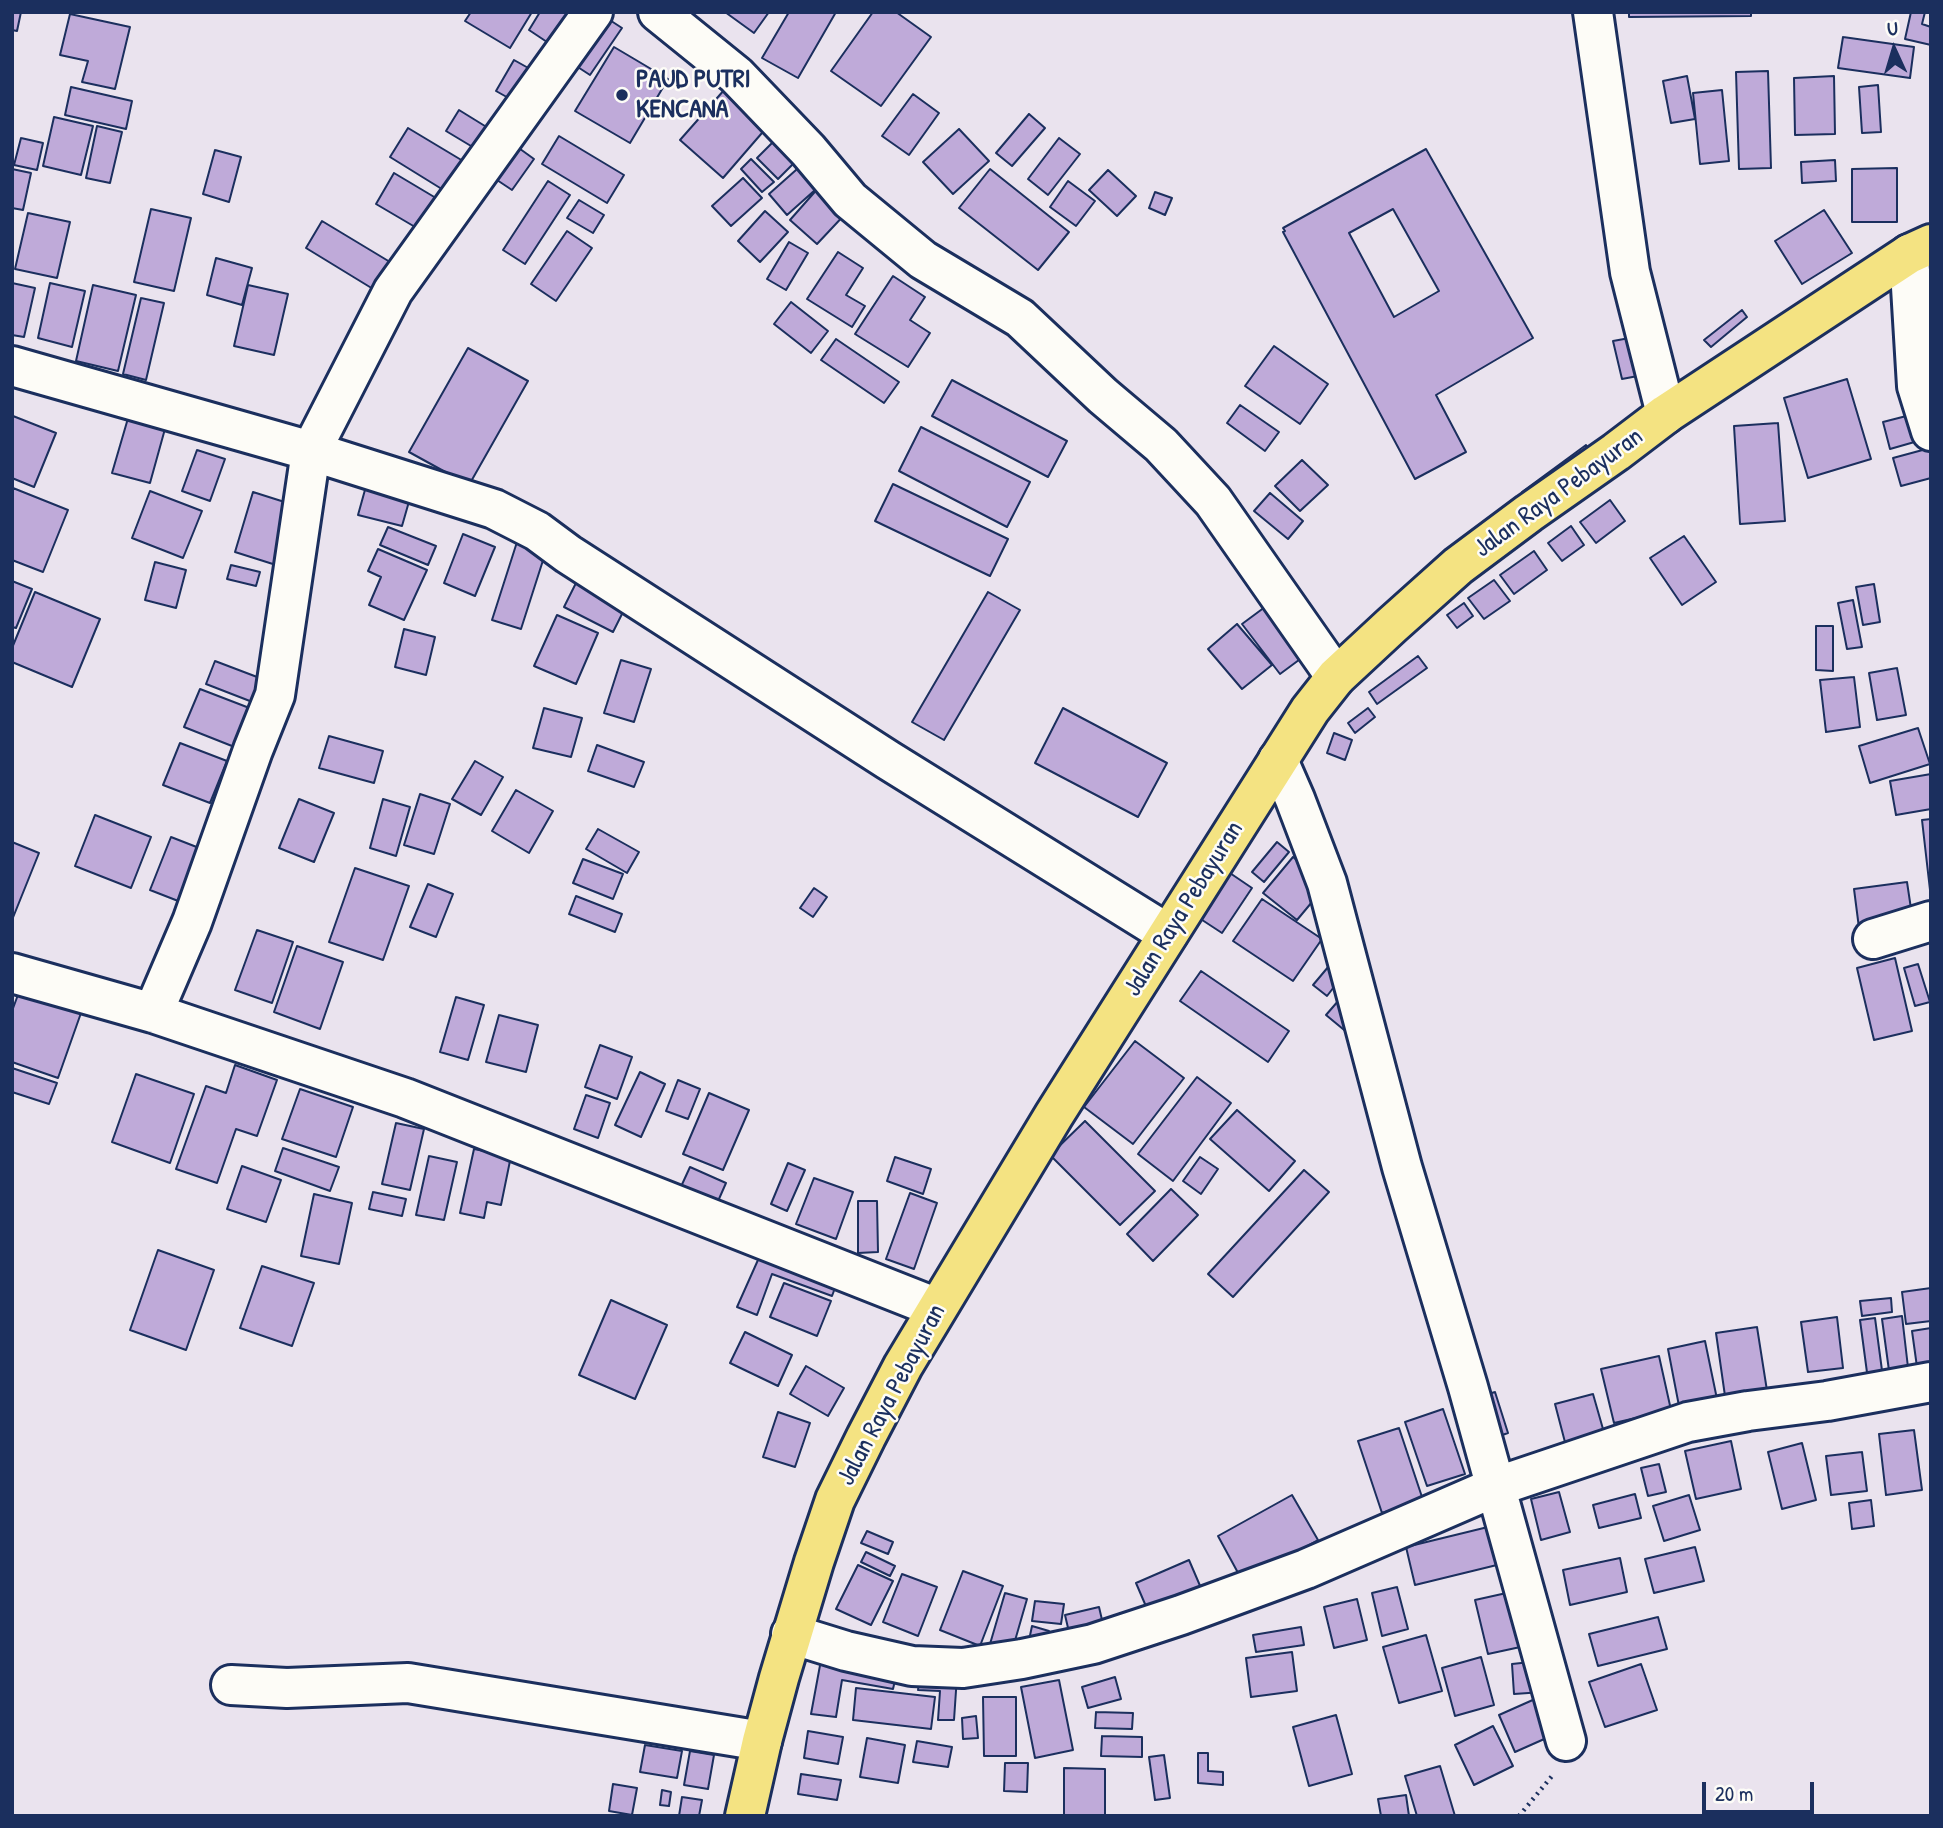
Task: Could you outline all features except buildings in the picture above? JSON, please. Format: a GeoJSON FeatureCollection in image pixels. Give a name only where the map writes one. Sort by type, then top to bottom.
{"type":"FeatureCollection","features":[{"type":"Feature","properties":{"kind":"main road","name":"Jalan Raya Pebayuran"},"geometry":{"type":"LineString","coordinates":[[746,1816],[762,1741],[791,1634],[835,1500],[896,1377],[1054,1115],[1310,710],[1336,677],[1458,566],[1666,414],[1920,249]]}},
{"type":"Feature","properties":{"kind":"street"},"geometry":{"type":"LineString","coordinates":[[153,1013],[192,922],[275,695],[311,451],[393,291],[593,12]]}},
{"type":"Feature","properties":{"kind":"street"},"geometry":{"type":"LineString","coordinates":[[658,12],[736,75],[808,150],[850,200],[923,260],[1020,318],[1161,445],[1213,501],[1336,677]]}},
{"type":"Feature","properties":{"kind":"street"},"geometry":{"type":"LineString","coordinates":[[1594,12],[1630,272],[1666,414]]}},
{"type":"Feature","properties":{"kind":"street"},"geometry":{"type":"LineString","coordinates":[[1920,249],[1917,386],[1931,431]]}},
{"type":"Feature","properties":{"kind":"street"},"geometry":{"type":"LineString","coordinates":[[12,366],[311,451],[494,509],[537,531],[568,554],[888,760],[1168,934]]}},
{"type":"Feature","properties":{"kind":"street"},"geometry":{"type":"LineString","coordinates":[[1278,760],[1327,883],[1402,1167],[1468,1387],[1566,1741]]}},
{"type":"Feature","properties":{"kind":"street"},"geometry":{"type":"LineString","coordinates":[[1873,939],[1931,921]]}},
{"type":"Feature","properties":{"kind":"street"},"geometry":{"type":"LineString","coordinates":[[12,973],[153,1013],[405,1098],[937,1308]]}},
{"type":"Feature","properties":{"kind":"street"},"geometry":{"type":"LineString","coordinates":[[791,1634],[846,1651],[912,1666],[963,1668],[1023,1660],[1093,1644],[1181,1615],[1306,1569],[1495,1487],[1688,1422],[1931,1382]]}},
{"type":"Feature","properties":{"kind":"street"},"geometry":{"type":"LineString","coordinates":[[231,1685],[287,1688],[408,1683],[762,1741]]}},
{"type":"Feature","properties":{"kind":"path"},"geometry":{"type":"LineString","coordinates":[[1519,1816],[1560,1766],[1566,1741]]}},
{"type":"Feature","properties":{"kind":"place","name":"PAUD PUTRI KENCANA"},"geometry":{"type":"Point","coordinates":[622,95]}}]}
